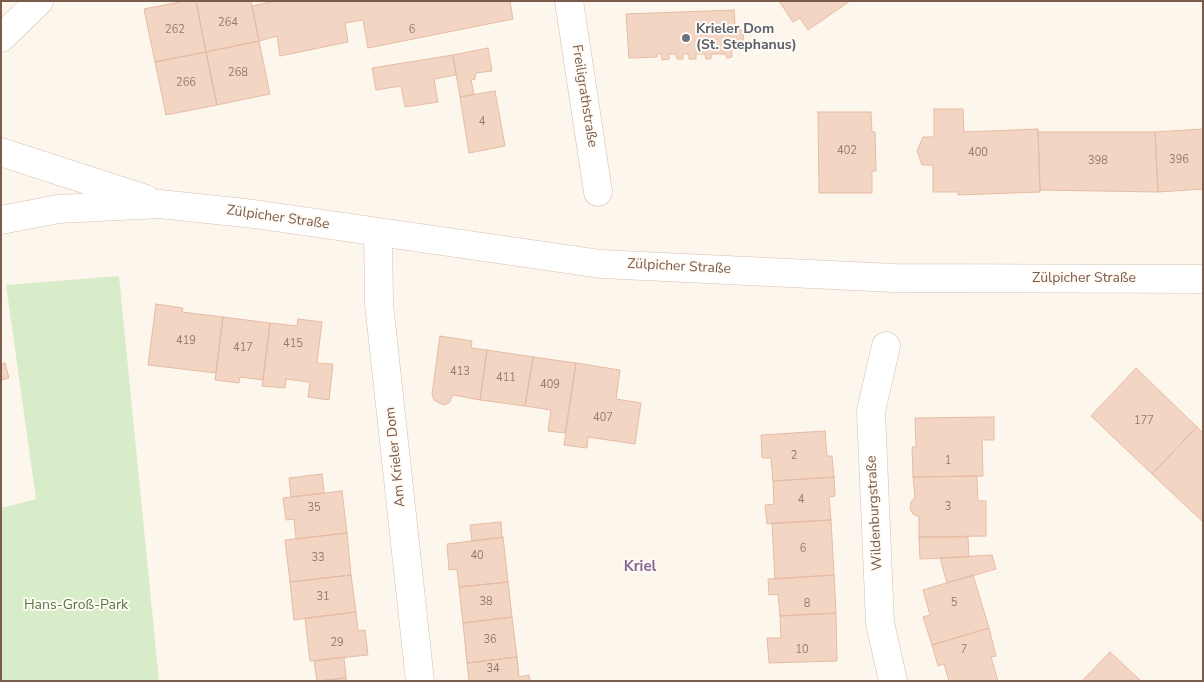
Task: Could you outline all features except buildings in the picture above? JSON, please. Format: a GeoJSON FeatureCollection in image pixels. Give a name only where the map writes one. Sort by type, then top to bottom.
{"type":"FeatureCollection","features":[{"type":"Feature","properties":{"kind":"street"},"geometry":{"type":"LineString","coordinates":[[1,38],[39,1]]}},
{"type":"Feature","properties":{"kind":"street","name":"Freiligrathstraße"},"geometry":{"type":"LineString","coordinates":[[569,1],[598,192]]}},
{"type":"Feature","properties":{"kind":"street","name":"Zülpicher Straße"},"geometry":{"type":"LineString","coordinates":[[1,152],[160,204]]}},
{"type":"Feature","properties":{"kind":"street","name":"Zülpicher Straße"},"geometry":{"type":"LineString","coordinates":[[1,220],[58,209],[160,204],[378,232],[601,264],[894,278],[1203,279]]}},
{"type":"Feature","properties":{"kind":"street","name":"Am Krieler Dom"},"geometry":{"type":"LineString","coordinates":[[378,232],[379,304],[420,681]]}},
{"type":"Feature","properties":{"kind":"street","name":"Wildenburgstraße"},"geometry":{"type":"LineString","coordinates":[[886,346],[871,411],[880,623],[893,681]]}},
{"type":"Feature","properties":{"kind":"green space","name":"Hans-Groß-Park"},"geometry":{"type":"Polygon","coordinates":[[[119,276],[159,681],[1,681],[1,508],[36,499],[6,285],[119,276]]]}},
{"type":"Feature","properties":{"kind":"place","name":"Krieler Dom (St. Stephanus)"},"geometry":{"type":"Point","coordinates":[686,38]}},
{"type":"Feature","properties":{"kind":"district","name":"Kriel"},"geometry":{"type":"Point","coordinates":[640,567]}}]}
